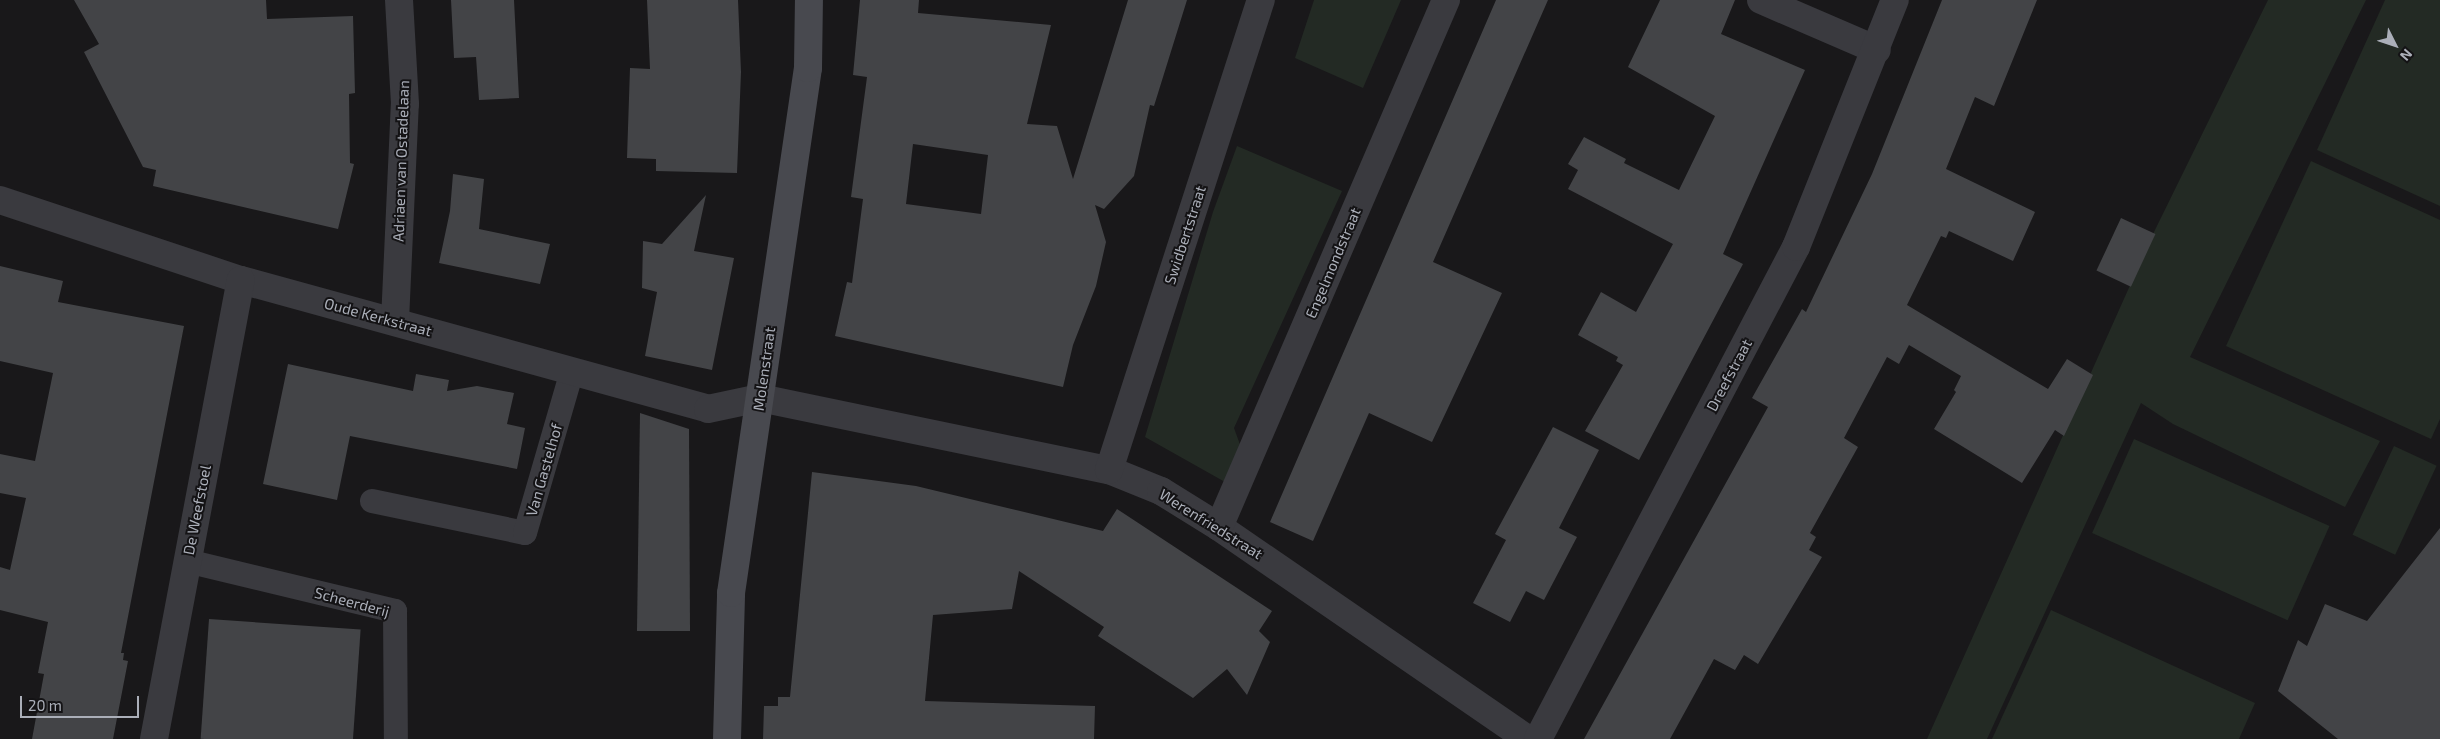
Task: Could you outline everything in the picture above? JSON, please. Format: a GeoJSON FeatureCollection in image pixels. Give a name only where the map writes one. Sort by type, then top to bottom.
{"type":"FeatureCollection","features":[{"type":"Feature","properties":{"kind":"street","name":"Adriaen van Ostadelaan"},"geometry":{"type":"LineString","coordinates":[[395,321],[405,104],[399,0]]}},
{"type":"Feature","properties":{"kind":"street","name":"Molenstraat"},"geometry":{"type":"LineString","coordinates":[[727,739],[731,593],[808,68],[810,0]]}},
{"type":"Feature","properties":{"kind":"street","name":"Swidbertstraat"},"geometry":{"type":"LineString","coordinates":[[1109,470],[1261,0]]}},
{"type":"Feature","properties":{"kind":"street","name":"Engelmondstraat"},"geometry":{"type":"LineString","coordinates":[[1219,527],[1446,0]]}},
{"type":"Feature","properties":{"kind":"street"},"geometry":{"type":"LineString","coordinates":[[1761,0],[1877,50]]}},
{"type":"Feature","properties":{"kind":"street","name":"Dreefstraat"},"geometry":{"type":"LineString","coordinates":[[1538,739],[1796,247],[1877,50],[1895,0]]}},
{"type":"Feature","properties":{"kind":"street","name":"Oude Kerkstraat"},"geometry":{"type":"LineString","coordinates":[[0,200],[241,280],[708,409],[760,398]]}},
{"type":"Feature","properties":{"kind":"street","name":"De Weefstoel"},"geometry":{"type":"LineString","coordinates":[[154,739],[241,280]]}},
{"type":"Feature","properties":{"kind":"street","name":"Werenfriedstraat"},"geometry":{"type":"LineString","coordinates":[[760,398],[1109,470],[1161,491],[1219,527],[1527,739]]}},
{"type":"Feature","properties":{"kind":"lane","name":"Van Gastelhof"},"geometry":{"type":"LineString","coordinates":[[372,501],[525,533],[572,371]]}},
{"type":"Feature","properties":{"kind":"lane","name":"Scheerderij"},"geometry":{"type":"LineString","coordinates":[[187,561],[395,611],[396,739]]}},
{"type":"Feature","properties":{"kind":"shaded area"},"geometry":{"type":"Polygon","coordinates":[[[1314,0],[1401,0],[1363,88],[1295,58],[1314,0]]]}},
{"type":"Feature","properties":{"kind":"shaded area"},"geometry":{"type":"Polygon","coordinates":[[[2268,0],[2366,0],[2190,357],[2380,441],[2345,507],[2173,424],[2141,403],[1987,739],[1927,739],[2153,234],[2268,0]]]}},
{"type":"Feature","properties":{"kind":"shaded area"},"geometry":{"type":"Polygon","coordinates":[[[2385,0],[2440,0],[2440,206],[2317,150],[2385,0]]]}},
{"type":"Feature","properties":{"kind":"shaded area"},"geometry":{"type":"Polygon","coordinates":[[[1237,146],[1342,191],[1234,428],[1242,450],[1225,482],[1145,437],[1213,212],[1237,146]]]}},
{"type":"Feature","properties":{"kind":"shaded area"},"geometry":{"type":"Polygon","coordinates":[[[2311,161],[2440,220],[2440,419],[2431,439],[2226,346],[2311,161]]]}},
{"type":"Feature","properties":{"kind":"shaded area"},"geometry":{"type":"Polygon","coordinates":[[[2134,439],[2329,526],[2288,620],[2092,533],[2134,439]]]}},
{"type":"Feature","properties":{"kind":"shaded area"},"geometry":{"type":"Polygon","coordinates":[[[2394,446],[2437,466],[2395,555],[2353,535],[2394,446]]]}},
{"type":"Feature","properties":{"kind":"shaded area"},"geometry":{"type":"Polygon","coordinates":[[[2051,610],[2255,703],[2239,739],[1992,739],[2051,610]]]}},
{"type":"Feature","properties":{"kind":"building"},"geometry":{"type":"Polygon","coordinates":[[[74,0],[266,0],[267,19],[353,16],[355,93],[349,94],[350,163],[354,164],[338,229],[153,186],[156,170],[143,167],[84,52],[99,44],[74,0]]]}},
{"type":"Feature","properties":{"kind":"building"},"geometry":{"type":"Polygon","coordinates":[[[451,0],[514,0],[519,98],[479,100],[476,57],[454,58],[451,0]]]}},
{"type":"Feature","properties":{"kind":"building"},"geometry":{"type":"Polygon","coordinates":[[[647,0],[738,0],[741,72],[737,173],[656,171],[656,159],[627,158],[630,68],[650,69],[647,0]]]}},
{"type":"Feature","properties":{"kind":"building"},"geometry":{"type":"Polygon","coordinates":[[[860,0],[919,0],[918,13],[1051,25],[1027,124],[1057,126],[1073,179],[1128,0],[1187,0],[1154,106],[1150,105],[1134,176],[1104,209],[1095,205],[1106,242],[1096,286],[1073,345],[1063,387],[835,336],[847,282],[852,283],[863,199],[851,197],[867,77],[853,75],[860,0]],[[913,144],[906,204],[981,214],[988,155],[913,144]]]}},
{"type":"Feature","properties":{"kind":"building"},"geometry":{"type":"Polygon","coordinates":[[[1496,0],[1548,0],[1433,262],[1502,293],[1432,442],[1369,413],[1313,541],[1270,522],[1496,0]]]}},
{"type":"Feature","properties":{"kind":"building"},"geometry":{"type":"Polygon","coordinates":[[[1660,0],[1735,0],[1721,34],[1805,70],[1723,254],[1743,264],[1639,460],[1585,431],[1623,365],[1616,361],[1618,357],[1578,335],[1601,292],[1636,312],[1673,244],[1568,189],[1578,170],[1568,164],[1584,137],[1626,159],[1624,163],[1679,190],[1715,116],[1628,67],[1660,0]]]}},
{"type":"Feature","properties":{"kind":"building"},"geometry":{"type":"Polygon","coordinates":[[[1942,0],[2037,0],[1994,106],[1975,97],[1946,169],[2035,212],[2013,261],[1949,231],[1946,238],[1941,236],[1907,305],[2048,389],[2067,359],[2093,375],[2064,436],[2055,430],[2022,483],[1934,429],[1956,392],[1954,390],[1961,376],[1909,345],[1899,364],[1887,357],[1844,438],[1858,447],[1810,533],[1816,537],[1809,550],[1822,557],[1758,664],[1744,655],[1735,670],[1714,659],[1670,739],[1584,739],[1768,407],[1752,398],[1802,309],[1806,312],[1872,174],[1942,0]]]}},
{"type":"Feature","properties":{"kind":"building"},"geometry":{"type":"Polygon","coordinates":[[[453,174],[484,179],[479,229],[550,244],[540,284],[439,263],[450,211],[453,174]]]}},
{"type":"Feature","properties":{"kind":"building"},"geometry":{"type":"Polygon","coordinates":[[[706,195],[694,251],[734,258],[712,370],[645,356],[657,292],[642,288],[643,241],[662,244],[706,195]]]}},
{"type":"Feature","properties":{"kind":"building"},"geometry":{"type":"Polygon","coordinates":[[[2121,218],[2155,234],[2131,287],[2096,271],[2121,218]]]}},
{"type":"Feature","properties":{"kind":"building"},"geometry":{"type":"Polygon","coordinates":[[[0,266],[63,281],[58,302],[184,326],[121,653],[124,653],[123,660],[128,661],[113,739],[32,739],[44,674],[38,673],[48,622],[0,610],[0,567],[10,570],[26,498],[0,493],[0,454],[35,461],[53,373],[0,361],[0,266]]]}},
{"type":"Feature","properties":{"kind":"building"},"geometry":{"type":"Polygon","coordinates":[[[288,364],[413,391],[416,374],[449,380],[447,391],[477,386],[514,393],[507,424],[525,428],[517,469],[350,436],[337,500],[263,484],[288,364]]]}},
{"type":"Feature","properties":{"kind":"building"},"geometry":{"type":"Polygon","coordinates":[[[640,413],[689,429],[690,631],[637,631],[640,413]]]}},
{"type":"Feature","properties":{"kind":"building"},"geometry":{"type":"Polygon","coordinates":[[[1553,427],[1599,450],[1559,528],[1577,537],[1544,600],[1526,591],[1510,622],[1473,603],[1506,540],[1495,534],[1553,427]]]}},
{"type":"Feature","properties":{"kind":"building"},"geometry":{"type":"Polygon","coordinates":[[[812,472],[916,486],[1103,531],[1117,509],[1272,611],[1259,631],[1270,642],[1247,695],[1227,669],[1193,698],[1098,636],[1104,627],[1019,571],[1012,609],[933,615],[925,701],[1095,706],[1094,739],[763,739],[764,706],[778,706],[778,697],[790,697],[812,472]]]}},
{"type":"Feature","properties":{"kind":"building"},"geometry":{"type":"Polygon","coordinates":[[[2440,528],[2440,739],[2338,739],[2278,691],[2298,640],[2307,646],[2325,604],[2367,621],[2440,528]]]}},
{"type":"Feature","properties":{"kind":"building"},"geometry":{"type":"Polygon","coordinates":[[[209,619],[361,630],[353,739],[201,739],[209,619]]]}}]}
